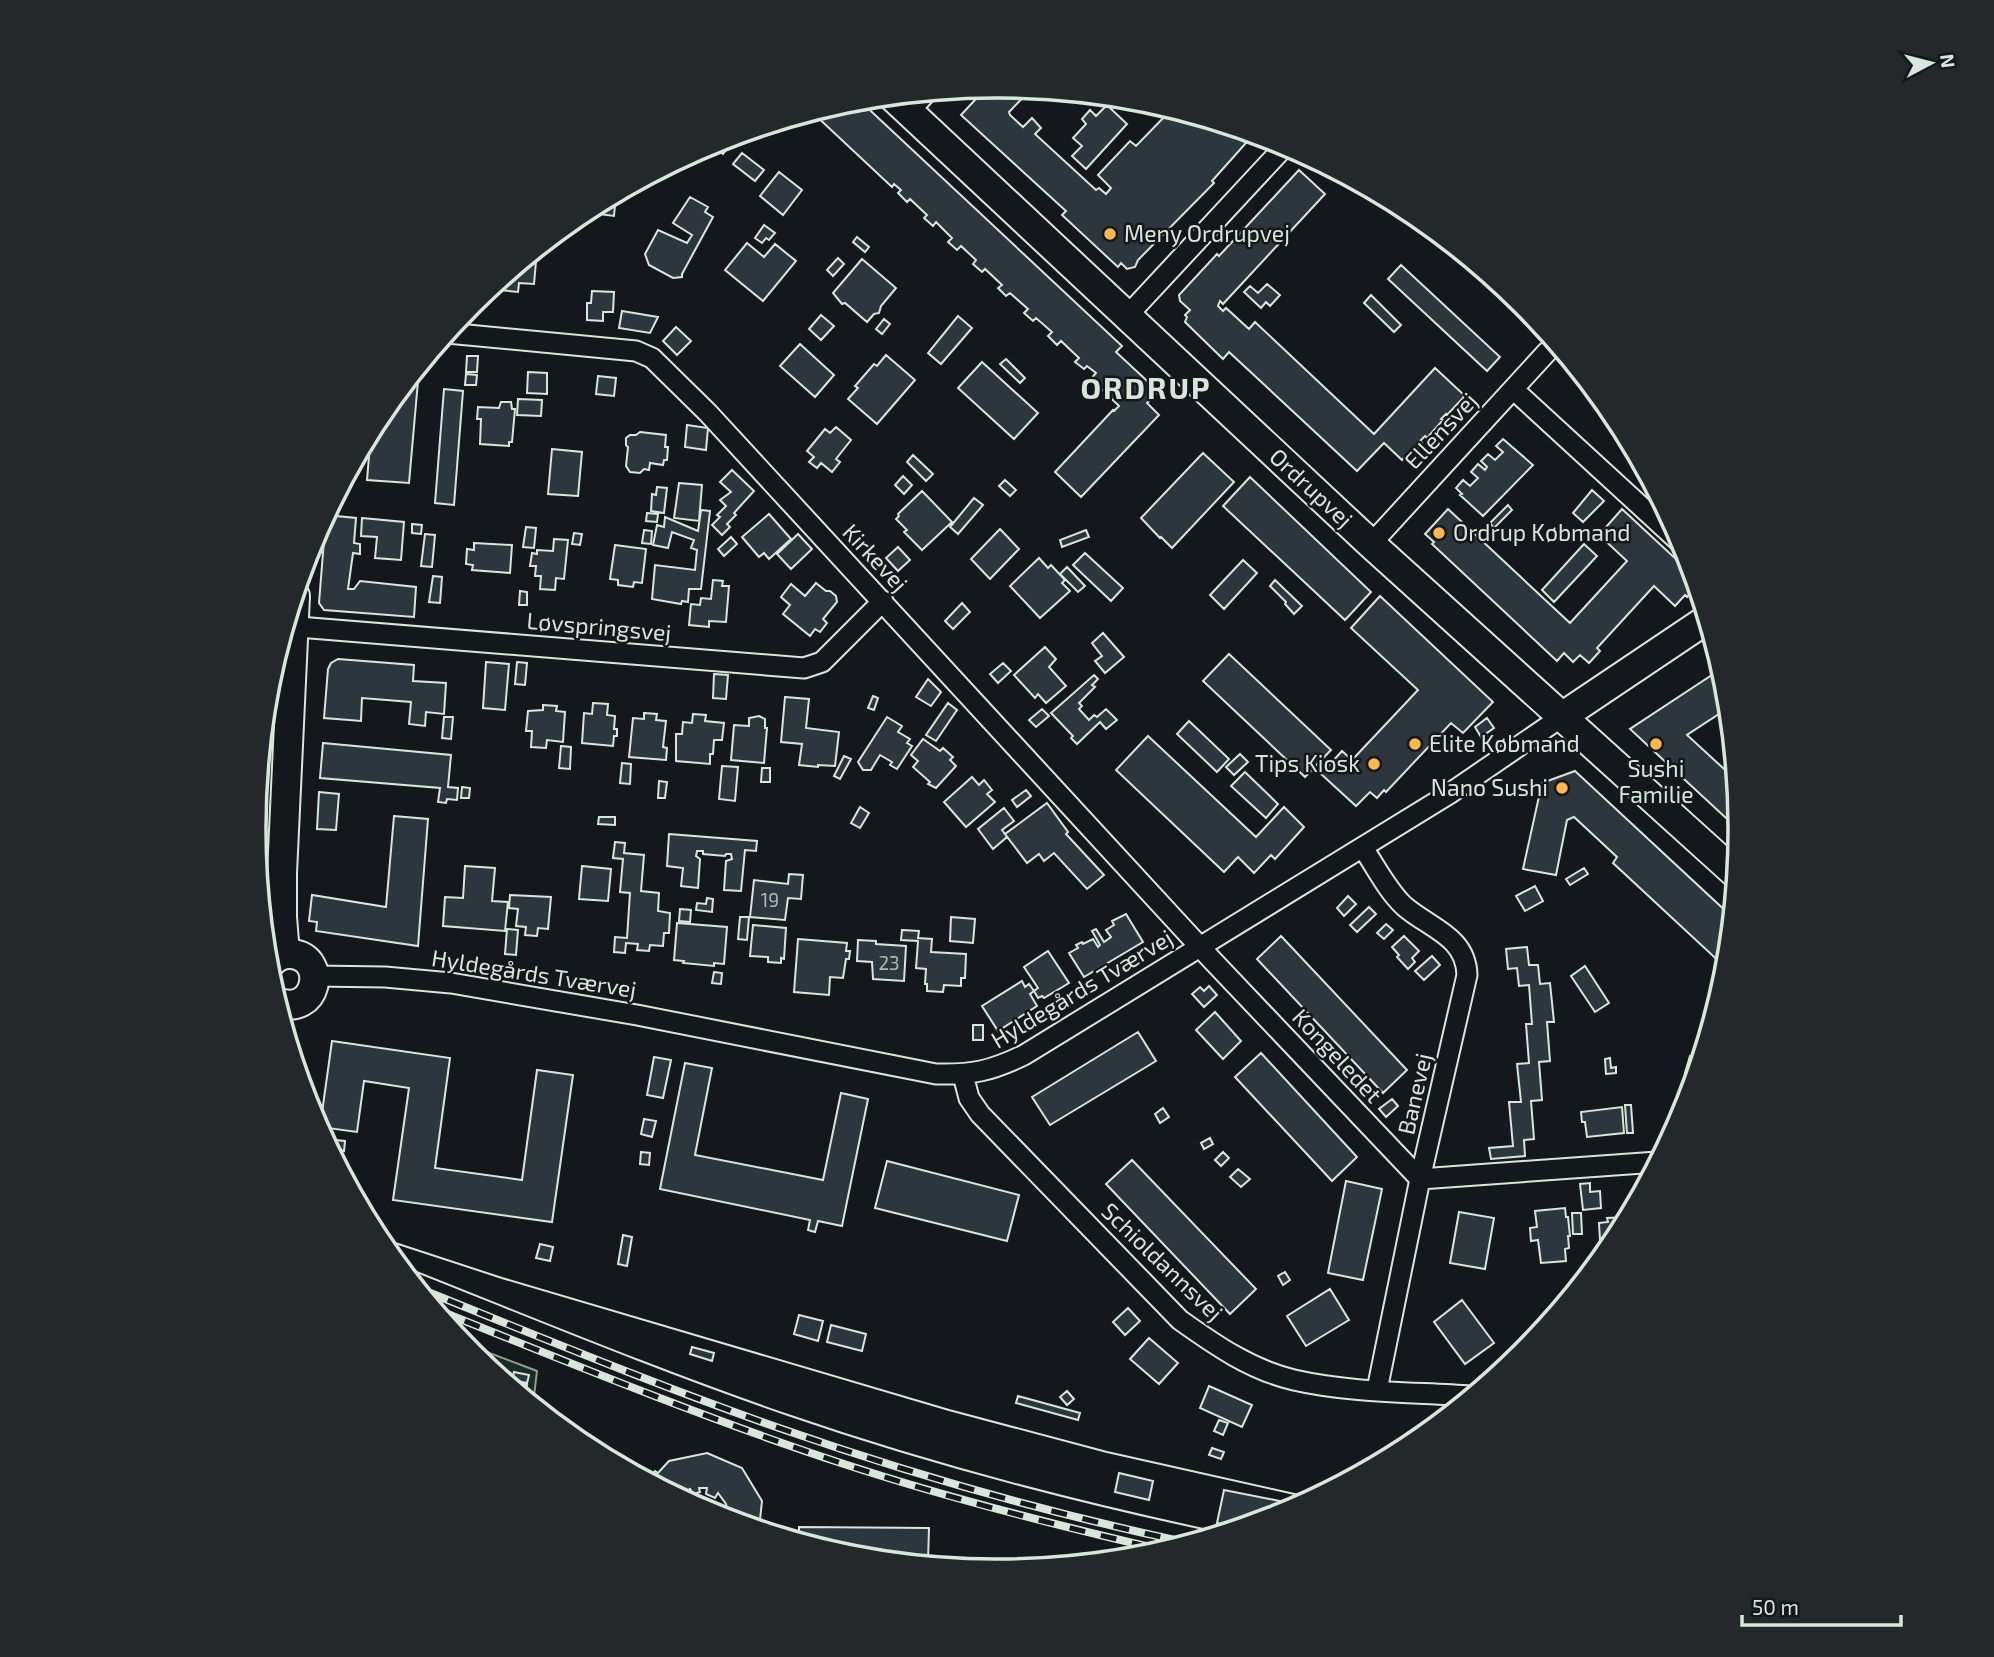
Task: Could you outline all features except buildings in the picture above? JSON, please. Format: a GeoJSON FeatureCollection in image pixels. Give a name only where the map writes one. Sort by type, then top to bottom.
{"type":"FeatureCollection","features":[{"type":"Feature","properties":{"kind":"street","name":"Ordrupvej"},"geometry":{"type":"LineString","coordinates":[[912,103],[1128,315],[1371,544],[1726,865]]}},
{"type":"Feature","properties":{"kind":"street"},"geometry":{"type":"LineString","coordinates":[[1128,315],[1277,154]]}},
{"type":"Feature","properties":{"kind":"street","name":"Kirkevej"},"geometry":{"type":"LineString","coordinates":[[460,334],[636,351],[652,358],[708,413],[883,601],[1200,947]]}},
{"type":"Feature","properties":{"kind":"street","name":"Ellensvej"},"geometry":{"type":"LineString","coordinates":[[1371,544],[1546,352]]}},
{"type":"Feature","properties":{"kind":"street"},"geometry":{"type":"LineString","coordinates":[[1513,388],[1660,523]]}},
{"type":"Feature","properties":{"kind":"street","name":"Løvspringsvej"},"geometry":{"type":"LineString","coordinates":[[295,626],[804,668],[822,662],[883,601]]}},
{"type":"Feature","properties":{"kind":"street"},"geometry":{"type":"LineString","coordinates":[[1563,716],[1699,625]]}},
{"type":"Feature","properties":{"kind":"street"},"geometry":{"type":"LineString","coordinates":[[277,950],[282,917],[288,652]]}},
{"type":"Feature","properties":{"kind":"street","name":"Hyldegårds Tværvej"},"geometry":{"type":"LineString","coordinates":[[315,976],[385,976],[452,983],[637,1015],[936,1074],[963,1075],[996,1068],[1024,1055],[1450,794],[1563,716]]}},
{"type":"Feature","properties":{"kind":"street","name":"Banevej"},"geometry":{"type":"LineString","coordinates":[[1363,848],[1404,906],[1457,944],[1467,964],[1467,975],[1420,1179],[1377,1390]]}},
{"type":"Feature","properties":{"kind":"street","name":"Kongeledet"},"geometry":{"type":"LineString","coordinates":[[1200,947],[1420,1179]]}},
{"type":"Feature","properties":{"kind":"street"},"geometry":{"type":"LineString","coordinates":[[279,959],[293,954],[307,961],[315,976],[310,994],[303,1001],[288,1005]]}},
{"type":"Feature","properties":{"kind":"street","name":"Schioldannsvej"},"geometry":{"type":"LineString","coordinates":[[963,1075],[969,1098],[980,1114],[1180,1320],[1217,1347],[1292,1380],[1377,1390],[1458,1395]]}},
{"type":"Feature","properties":{"kind":"street"},"geometry":{"type":"LineString","coordinates":[[1420,1179],[1646,1163]]}},
{"type":"Feature","properties":{"kind":"green space"},"geometry":{"type":"Polygon","coordinates":[[[488,1352],[537,1371],[534,1394],[488,1352]]]}},
{"type":"Feature","properties":{"kind":"tram line"},"geometry":{"type":"LineString","coordinates":[[397,1243],[502,1278],[949,1410],[1107,1452],[1296,1494]]}},
{"type":"Feature","properties":{"kind":"tram line"},"geometry":{"type":"LineString","coordinates":[[416,1272],[690,1380],[841,1433],[1003,1481],[1203,1529]]}},
{"type":"Feature","properties":{"kind":"railway"},"geometry":{"type":"LineString","coordinates":[[435,1295],[647,1379],[835,1447],[1036,1507],[1168,1538]]}},
{"type":"Feature","properties":{"kind":"railway"},"geometry":{"type":"LineString","coordinates":[[454,1317],[688,1409],[841,1463],[1001,1510],[1141,1545]]}},
{"type":"Feature","properties":{"kind":"place","name":"Meny Ordrupvej"},"geometry":{"type":"Point","coordinates":[1110,234]}},
{"type":"Feature","properties":{"kind":"place","name":"Ordrup Købmand"},"geometry":{"type":"Point","coordinates":[1439,533]}},
{"type":"Feature","properties":{"kind":"place","name":"Elite Købmand"},"geometry":{"type":"Point","coordinates":[1415,744]}},
{"type":"Feature","properties":{"kind":"place","name":"Sushi Familie"},"geometry":{"type":"Point","coordinates":[1656,744]}},
{"type":"Feature","properties":{"kind":"place","name":"Tips Kiosk"},"geometry":{"type":"Point","coordinates":[1374,764]}},
{"type":"Feature","properties":{"kind":"place","name":"Nano Sushi"},"geometry":{"type":"Point","coordinates":[1562,788]}},
{"type":"Feature","properties":{"kind":"district","name":"ORDRUP"},"geometry":{"type":"Point","coordinates":[1146,389]}}]}
